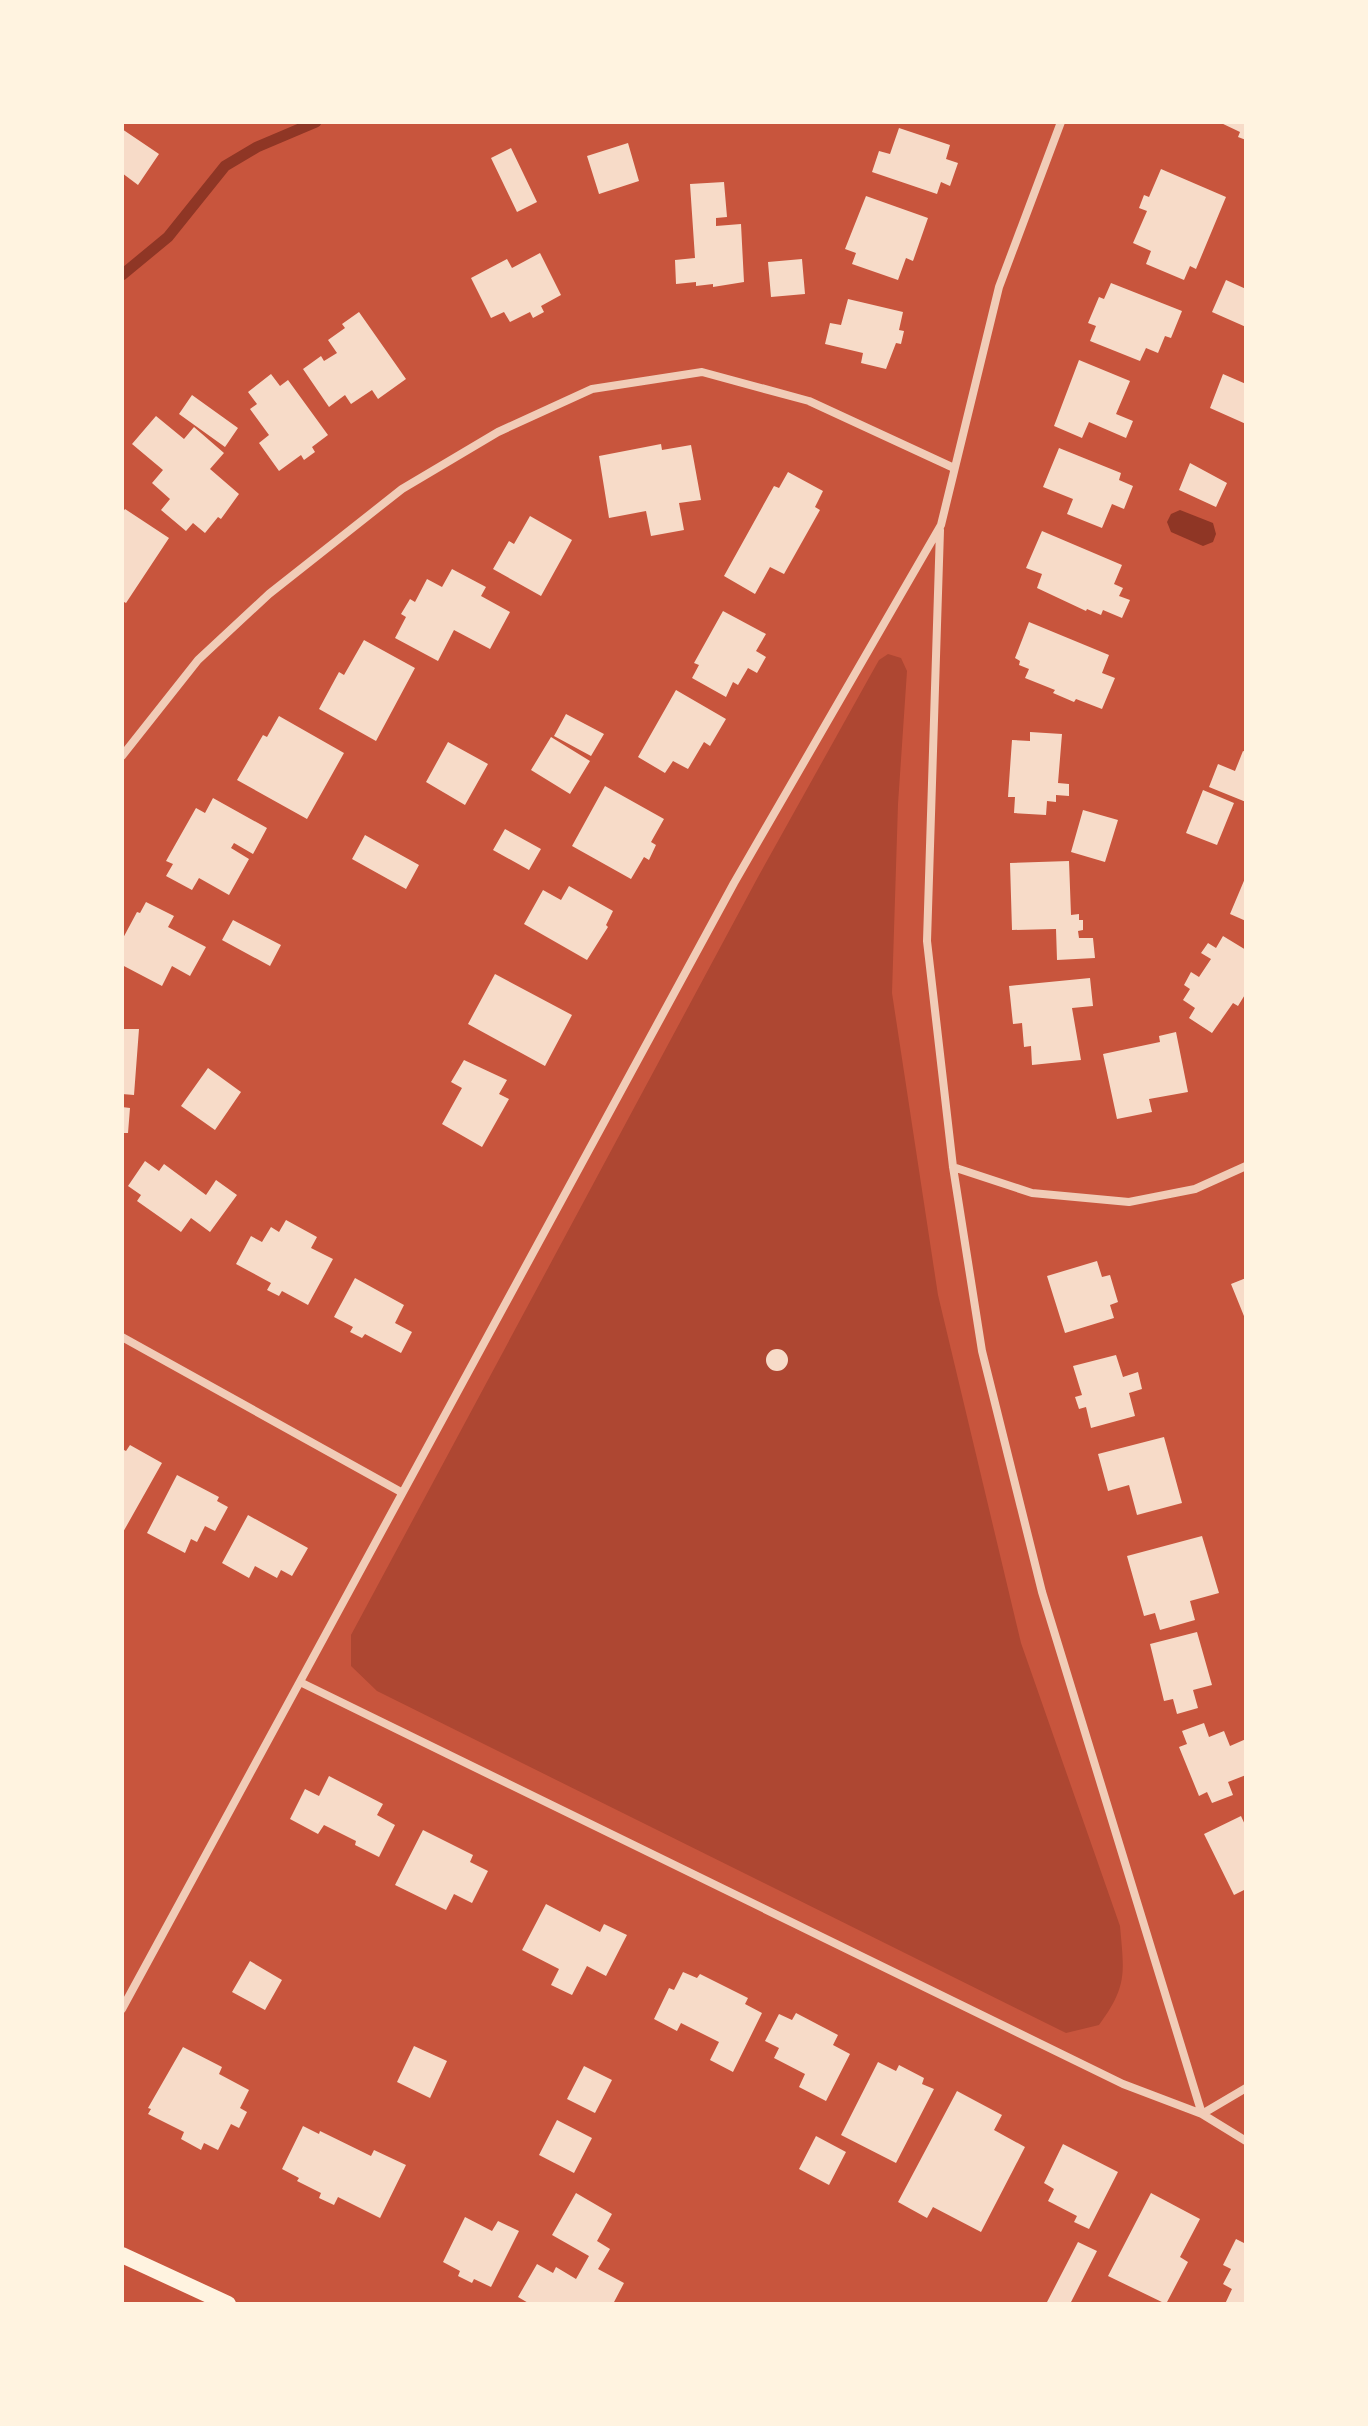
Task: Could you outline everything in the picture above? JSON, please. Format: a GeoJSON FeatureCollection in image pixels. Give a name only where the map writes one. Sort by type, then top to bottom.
{"type":"FeatureCollection","features":[{"type":"Feature","properties":{"kind":"main road"},"geometry":{"type":"LineString","coordinates":[[122,2255],[228,2304]]}},
{"type":"Feature","properties":{"kind":"street"},"geometry":{"type":"LineString","coordinates":[[1061,122],[999,287],[941,525],[927,941],[953,1167],[982,1351],[1042,1592],[1202,2114]]}},
{"type":"Feature","properties":{"kind":"street"},"geometry":{"type":"LineString","coordinates":[[122,756],[198,660],[269,594],[402,489],[498,432],[592,389],[702,372],[809,401],[954,468]]}},
{"type":"Feature","properties":{"kind":"street"},"geometry":{"type":"LineString","coordinates":[[122,2009],[302,1683],[401,1492],[734,883],[941,525]]}},
{"type":"Feature","properties":{"kind":"street"},"geometry":{"type":"LineString","coordinates":[[953,1167],[1032,1193],[1129,1202],[1195,1189],[1246,1166]]}},
{"type":"Feature","properties":{"kind":"street"},"geometry":{"type":"LineString","coordinates":[[122,1337],[401,1492]]}},
{"type":"Feature","properties":{"kind":"street"},"geometry":{"type":"LineString","coordinates":[[302,1683],[1123,2084],[1202,2114],[1246,2141]]}},
{"type":"Feature","properties":{"kind":"street"},"geometry":{"type":"LineString","coordinates":[[1202,2114],[1246,2088]]}},
{"type":"Feature","properties":{"kind":"shaded area"},"geometry":{"type":"Polygon","coordinates":[[[1180,510],[1213,523],[1216,534],[1213,542],[1203,546],[1171,532],[1167,522],[1171,514],[1180,510]]]}},
{"type":"Feature","properties":{"kind":"shaded area"},"geometry":{"type":"Polygon","coordinates":[[[888,654],[901,658],[907,671],[898,804],[892,993],[938,1295],[1021,1643],[1120,1926],[1123,1967],[1115,2000],[1099,2025],[1066,2033],[377,1691],[351,1666],[351,1635],[758,877],[879,660],[888,654]]]}},
{"type":"Feature","properties":{"kind":"building"},"geometry":{"type":"Polygon","coordinates":[[[1219,122],[1246,122],[1246,140],[1238,137],[1240,132],[1219,122]]]}},
{"type":"Feature","properties":{"kind":"building"},"geometry":{"type":"Polygon","coordinates":[[[899,128],[950,145],[946,159],[958,163],[950,186],[941,182],[937,194],[872,172],[879,151],[890,154],[899,128]]]}},
{"type":"Feature","properties":{"kind":"building"},"geometry":{"type":"Polygon","coordinates":[[[122,129],[159,154],[138,185],[122,173],[122,129]]]}},
{"type":"Feature","properties":{"kind":"building"},"geometry":{"type":"Polygon","coordinates":[[[628,143],[639,181],[599,194],[587,156],[628,143]]]}},
{"type":"Feature","properties":{"kind":"building"},"geometry":{"type":"Polygon","coordinates":[[[511,148],[537,202],[517,212],[491,158],[511,148]]]}},
{"type":"Feature","properties":{"kind":"building"},"geometry":{"type":"Polygon","coordinates":[[[1161,169],[1226,197],[1196,269],[1190,266],[1184,280],[1146,264],[1151,251],[1133,243],[1147,211],[1139,208],[1144,195],[1149,197],[1161,169]]]}},
{"type":"Feature","properties":{"kind":"building"},"geometry":{"type":"Polygon","coordinates":[[[724,182],[727,217],[716,218],[716,226],[741,224],[744,282],[713,287],[713,284],[696,286],[696,282],[676,284],[675,260],[695,258],[690,184],[724,182]]]}},
{"type":"Feature","properties":{"kind":"building"},"geometry":{"type":"Polygon","coordinates":[[[866,196],[928,218],[913,261],[906,258],[898,280],[852,264],[856,253],[845,249],[866,196]]]}},
{"type":"Feature","properties":{"kind":"building"},"geometry":{"type":"Polygon","coordinates":[[[540,253],[561,295],[541,306],[544,312],[533,318],[530,312],[510,322],[504,312],[491,318],[471,278],[507,259],[512,268],[540,253]]]}},
{"type":"Feature","properties":{"kind":"building"},"geometry":{"type":"Polygon","coordinates":[[[802,259],[805,294],[771,297],[768,262],[802,259]]]}},
{"type":"Feature","properties":{"kind":"building"},"geometry":{"type":"Polygon","coordinates":[[[1226,280],[1246,289],[1246,327],[1212,312],[1226,280]]]}},
{"type":"Feature","properties":{"kind":"building"},"geometry":{"type":"Polygon","coordinates":[[[1111,283],[1182,311],[1171,338],[1165,336],[1158,353],[1146,348],[1140,361],[1090,341],[1096,326],[1088,323],[1099,297],[1104,299],[1111,283]]]}},
{"type":"Feature","properties":{"kind":"building"},"geometry":{"type":"Polygon","coordinates":[[[848,299],[903,312],[899,330],[904,331],[901,344],[896,343],[886,369],[861,363],[863,353],[825,344],[830,323],[841,325],[848,299]]]}},
{"type":"Feature","properties":{"kind":"building"},"geometry":{"type":"Polygon","coordinates":[[[359,312],[406,379],[378,399],[372,390],[351,404],[345,395],[329,407],[303,369],[321,356],[324,361],[337,353],[328,340],[345,328],[342,324],[359,312]]]}},
{"type":"Feature","properties":{"kind":"building"},"geometry":{"type":"Polygon","coordinates":[[[1079,360],[1130,381],[1116,414],[1133,421],[1126,438],[1089,422],[1082,438],[1054,426],[1079,360]]]}},
{"type":"Feature","properties":{"kind":"building"},"geometry":{"type":"Polygon","coordinates":[[[271,374],[280,386],[288,380],[328,435],[312,447],[315,452],[304,460],[301,455],[279,471],[259,443],[269,435],[250,409],[257,404],[248,392],[271,374]]]}},
{"type":"Feature","properties":{"kind":"building"},"geometry":{"type":"Polygon","coordinates":[[[1223,374],[1246,384],[1246,424],[1210,408],[1223,374]]]}},
{"type":"Feature","properties":{"kind":"building"},"geometry":{"type":"Polygon","coordinates":[[[192,395],[238,428],[225,447],[179,414],[192,395]]]}},
{"type":"Feature","properties":{"kind":"building"},"geometry":{"type":"Polygon","coordinates":[[[156,416],[184,439],[194,427],[224,453],[210,469],[239,494],[221,519],[218,517],[205,533],[193,523],[186,531],[161,510],[170,499],[152,483],[163,470],[132,444],[156,416]]]}},
{"type":"Feature","properties":{"kind":"building"},"geometry":{"type":"Polygon","coordinates":[[[661,444],[662,450],[691,445],[701,500],[679,503],[684,530],[651,536],[646,511],[609,518],[599,456],[661,444]]]}},
{"type":"Feature","properties":{"kind":"building"},"geometry":{"type":"Polygon","coordinates":[[[1059,448],[1121,473],[1119,480],[1133,486],[1124,509],[1112,504],[1102,528],[1067,514],[1073,499],[1043,487],[1059,448]]]}},
{"type":"Feature","properties":{"kind":"building"},"geometry":{"type":"Polygon","coordinates":[[[1190,463],[1227,483],[1216,507],[1179,490],[1190,463]]]}},
{"type":"Feature","properties":{"kind":"building"},"geometry":{"type":"Polygon","coordinates":[[[788,472],[823,491],[815,507],[820,510],[784,574],[770,567],[755,594],[724,576],[774,486],[779,488],[788,472]]]}},
{"type":"Feature","properties":{"kind":"building"},"geometry":{"type":"Polygon","coordinates":[[[125,509],[169,538],[126,603],[122,601],[122,513],[125,509]]]}},
{"type":"Feature","properties":{"kind":"building"},"geometry":{"type":"Polygon","coordinates":[[[530,516],[572,540],[541,596],[493,569],[509,541],[514,544],[530,516]]]}},
{"type":"Feature","properties":{"kind":"building"},"geometry":{"type":"Polygon","coordinates":[[[1042,531],[1122,565],[1114,584],[1123,588],[1119,596],[1130,600],[1122,618],[1103,610],[1101,615],[1086,611],[1037,588],[1042,574],[1026,568],[1042,531]]]}},
{"type":"Feature","properties":{"kind":"building"},"geometry":{"type":"Polygon","coordinates":[[[452,569],[486,587],[481,596],[510,612],[490,649],[454,630],[438,661],[395,638],[406,617],[401,614],[410,599],[415,602],[427,579],[442,587],[452,569]]]}},
{"type":"Feature","properties":{"kind":"building"},"geometry":{"type":"Polygon","coordinates":[[[723,611],[766,634],[756,651],[766,657],[757,673],[748,668],[738,685],[733,682],[726,697],[692,678],[699,665],[694,663],[723,611]]]}},
{"type":"Feature","properties":{"kind":"building"},"geometry":{"type":"Polygon","coordinates":[[[1029,622],[1109,655],[1102,673],[1115,678],[1102,709],[1076,699],[1074,702],[1053,693],[1055,690],[1025,678],[1029,669],[1019,665],[1020,661],[1015,658],[1029,622]]]}},
{"type":"Feature","properties":{"kind":"building"},"geometry":{"type":"Polygon","coordinates":[[[364,640],[415,668],[376,741],[319,709],[339,672],[344,675],[364,640]]]}},
{"type":"Feature","properties":{"kind":"building"},"geometry":{"type":"Polygon","coordinates":[[[676,690],[726,719],[710,746],[704,742],[688,769],[673,761],[665,773],[638,757],[676,690]]]}},
{"type":"Feature","properties":{"kind":"building"},"geometry":{"type":"Polygon","coordinates":[[[566,714],[604,734],[591,756],[554,736],[566,714]]]}},
{"type":"Feature","properties":{"kind":"building"},"geometry":{"type":"Polygon","coordinates":[[[279,716],[344,753],[307,819],[237,780],[263,735],[267,737],[279,716]]]}},
{"type":"Feature","properties":{"kind":"building"},"geometry":{"type":"Polygon","coordinates":[[[1030,732],[1062,734],[1058,783],[1069,784],[1069,796],[1056,795],[1056,802],[1047,801],[1046,815],[1014,813],[1015,797],[1008,797],[1012,740],[1030,741],[1030,732]]]}},
{"type":"Feature","properties":{"kind":"building"},"geometry":{"type":"Polygon","coordinates":[[[551,737],[590,761],[570,794],[531,770],[551,737]]]}},
{"type":"Feature","properties":{"kind":"building"},"geometry":{"type":"Polygon","coordinates":[[[448,742],[488,764],[465,805],[426,782],[448,742]]]}},
{"type":"Feature","properties":{"kind":"building"},"geometry":{"type":"Polygon","coordinates":[[[1243,751],[1246,752],[1246,802],[1209,787],[1218,764],[1235,771],[1243,751]]]}},
{"type":"Feature","properties":{"kind":"building"},"geometry":{"type":"Polygon","coordinates":[[[605,786],[664,819],[651,842],[656,845],[649,860],[644,857],[631,879],[572,846],[605,786]]]}},
{"type":"Feature","properties":{"kind":"building"},"geometry":{"type":"Polygon","coordinates":[[[1203,790],[1234,803],[1217,845],[1186,833],[1203,790]]]}},
{"type":"Feature","properties":{"kind":"building"},"geometry":{"type":"Polygon","coordinates":[[[213,798],[267,828],[253,854],[234,843],[231,848],[249,859],[229,895],[199,878],[192,890],[166,876],[173,864],[166,861],[196,808],[205,813],[213,798]]]}},
{"type":"Feature","properties":{"kind":"building"},"geometry":{"type":"Polygon","coordinates":[[[1083,810],[1118,820],[1105,862],[1071,852],[1083,810]]]}},
{"type":"Feature","properties":{"kind":"building"},"geometry":{"type":"Polygon","coordinates":[[[505,829],[541,849],[529,870],[493,850],[505,829]]]}},
{"type":"Feature","properties":{"kind":"building"},"geometry":{"type":"Polygon","coordinates":[[[365,835],[419,865],[406,889],[352,859],[365,835]]]}},
{"type":"Feature","properties":{"kind":"building"},"geometry":{"type":"Polygon","coordinates":[[[1069,861],[1071,915],[1079,914],[1079,920],[1083,920],[1083,930],[1078,931],[1079,938],[1093,938],[1095,958],[1057,960],[1056,929],[1012,930],[1010,863],[1069,861]]]}},
{"type":"Feature","properties":{"kind":"building"},"geometry":{"type":"Polygon","coordinates":[[[1246,876],[1246,921],[1230,914],[1246,876]]]}},
{"type":"Feature","properties":{"kind":"building"},"geometry":{"type":"Polygon","coordinates":[[[569,886],[613,911],[606,925],[608,927],[587,960],[524,924],[543,890],[561,900],[569,886]]]}},
{"type":"Feature","properties":{"kind":"building"},"geometry":{"type":"Polygon","coordinates":[[[146,902],[174,916],[168,927],[206,947],[190,976],[172,966],[162,986],[122,965],[122,940],[146,902]]]}},
{"type":"Feature","properties":{"kind":"building"},"geometry":{"type":"Polygon","coordinates":[[[233,920],[281,945],[270,966],[222,940],[233,920]]]}},
{"type":"Feature","properties":{"kind":"building"},"geometry":{"type":"Polygon","coordinates":[[[1223,936],[1246,950],[1246,993],[1238,1006],[1233,1003],[1212,1033],[1189,1018],[1195,1008],[1183,1000],[1190,989],[1184,985],[1191,972],[1199,977],[1211,959],[1201,953],[1208,943],[1216,948],[1223,936]]]}},
{"type":"Feature","properties":{"kind":"building"},"geometry":{"type":"Polygon","coordinates":[[[495,974],[572,1015],[545,1066],[468,1024],[495,974]]]}},
{"type":"Feature","properties":{"kind":"building"},"geometry":{"type":"Polygon","coordinates":[[[1090,978],[1093,1006],[1072,1008],[1081,1060],[1032,1065],[1031,1046],[1024,1047],[1022,1023],[1013,1024],[1009,986],[1090,978]]]}},
{"type":"Feature","properties":{"kind":"building"},"geometry":{"type":"Polygon","coordinates":[[[122,1029],[139,1029],[134,1095],[122,1094],[122,1029]]]}},
{"type":"Feature","properties":{"kind":"building"},"geometry":{"type":"Polygon","coordinates":[[[1176,1032],[1188,1092],[1149,1099],[1152,1112],[1117,1119],[1103,1054],[1160,1042],[1159,1036],[1176,1032]]]}},
{"type":"Feature","properties":{"kind":"building"},"geometry":{"type":"Polygon","coordinates":[[[464,1060],[507,1080],[499,1094],[509,1099],[482,1147],[442,1124],[462,1088],[451,1082],[464,1060]]]}},
{"type":"Feature","properties":{"kind":"building"},"geometry":{"type":"Polygon","coordinates":[[[208,1068],[241,1092],[215,1130],[181,1106],[208,1068]]]}},
{"type":"Feature","properties":{"kind":"building"},"geometry":{"type":"Polygon","coordinates":[[[122,1107],[130,1108],[128,1133],[122,1133],[122,1107]]]}},
{"type":"Feature","properties":{"kind":"building"},"geometry":{"type":"Polygon","coordinates":[[[145,1161],[159,1171],[164,1164],[206,1195],[216,1180],[237,1195],[210,1232],[191,1218],[181,1232],[137,1201],[141,1195],[128,1186],[145,1161]]]}},
{"type":"Feature","properties":{"kind":"building"},"geometry":{"type":"Polygon","coordinates":[[[286,1220],[317,1237],[311,1248],[333,1259],[308,1305],[282,1291],[279,1296],[267,1290],[271,1283],[236,1264],[251,1236],[262,1242],[271,1227],[279,1232],[286,1220]]]}},
{"type":"Feature","properties":{"kind":"building"},"geometry":{"type":"Polygon","coordinates":[[[1097,1261],[1102,1277],[1110,1275],[1118,1302],[1110,1305],[1114,1318],[1065,1333],[1047,1276],[1097,1261]]]}},
{"type":"Feature","properties":{"kind":"building"},"geometry":{"type":"Polygon","coordinates":[[[355,1278],[404,1305],[395,1323],[412,1332],[401,1353],[365,1334],[362,1338],[350,1332],[353,1327],[334,1317],[355,1278]]]}},
{"type":"Feature","properties":{"kind":"building"},"geometry":{"type":"Polygon","coordinates":[[[1246,1278],[1246,1321],[1231,1284],[1246,1278]]]}},
{"type":"Feature","properties":{"kind":"building"},"geometry":{"type":"Polygon","coordinates":[[[777,1349],[785,1352],[788,1360],[785,1368],[777,1371],[769,1368],[766,1360],[769,1352],[777,1349]]]}},
{"type":"Feature","properties":{"kind":"building"},"geometry":{"type":"Polygon","coordinates":[[[1116,1355],[1123,1377],[1138,1372],[1142,1389],[1129,1393],[1135,1416],[1091,1428],[1086,1407],[1079,1409],[1075,1397],[1082,1395],[1073,1366],[1116,1355]]]}},
{"type":"Feature","properties":{"kind":"building"},"geometry":{"type":"Polygon","coordinates":[[[1164,1437],[1182,1503],[1137,1515],[1129,1485],[1108,1491],[1098,1454],[1164,1437]]]}},
{"type":"Feature","properties":{"kind":"building"},"geometry":{"type":"Polygon","coordinates":[[[130,1445],[162,1463],[122,1534],[122,1449],[126,1451],[130,1445]]]}},
{"type":"Feature","properties":{"kind":"building"},"geometry":{"type":"Polygon","coordinates":[[[177,1475],[219,1497],[217,1501],[228,1507],[215,1531],[205,1526],[197,1542],[191,1539],[185,1553],[147,1533],[177,1475]]]}},
{"type":"Feature","properties":{"kind":"building"},"geometry":{"type":"Polygon","coordinates":[[[248,1515],[308,1548],[292,1576],[281,1570],[277,1578],[255,1566],[249,1578],[222,1563],[248,1515]]]}},
{"type":"Feature","properties":{"kind":"building"},"geometry":{"type":"Polygon","coordinates":[[[1202,1536],[1219,1593],[1190,1601],[1195,1620],[1160,1630],[1155,1613],[1144,1616],[1127,1556],[1202,1536]]]}},
{"type":"Feature","properties":{"kind":"building"},"geometry":{"type":"Polygon","coordinates":[[[1197,1632],[1212,1685],[1193,1690],[1198,1708],[1177,1714],[1173,1699],[1164,1701],[1150,1644],[1197,1632]]]}},
{"type":"Feature","properties":{"kind":"building"},"geometry":{"type":"Polygon","coordinates":[[[1204,1723],[1209,1737],[1224,1731],[1230,1746],[1246,1739],[1246,1775],[1228,1782],[1233,1795],[1212,1803],[1207,1792],[1199,1796],[1179,1747],[1187,1744],[1182,1731],[1204,1723]]]}},
{"type":"Feature","properties":{"kind":"building"},"geometry":{"type":"Polygon","coordinates":[[[329,1776],[383,1804],[377,1815],[395,1825],[379,1857],[324,1825],[318,1834],[290,1819],[305,1789],[319,1796],[329,1776]]]}},
{"type":"Feature","properties":{"kind":"building"},"geometry":{"type":"Polygon","coordinates":[[[1241,1816],[1246,1827],[1246,1889],[1234,1895],[1204,1834],[1241,1816]]]}},
{"type":"Feature","properties":{"kind":"building"},"geometry":{"type":"Polygon","coordinates":[[[423,1830],[473,1855],[470,1862],[488,1871],[472,1903],[454,1894],[446,1910],[395,1885],[423,1830]]]}},
{"type":"Feature","properties":{"kind":"building"},"geometry":{"type":"Polygon","coordinates":[[[546,1904],[600,1932],[604,1924],[627,1935],[606,1976],[587,1966],[572,1995],[551,1985],[559,1969],[522,1950],[546,1904]]]}},
{"type":"Feature","properties":{"kind":"building"},"geometry":{"type":"Polygon","coordinates":[[[250,1961],[282,1980],[265,2010],[232,1992],[250,1961]]]}},
{"type":"Feature","properties":{"kind":"building"},"geometry":{"type":"Polygon","coordinates":[[[683,1972],[697,1978],[700,1974],[748,1998],[745,2004],[762,2013],[733,2072],[710,2060],[719,2042],[681,2023],[677,2031],[654,2019],[669,1988],[674,1990],[683,1972]]]}},
{"type":"Feature","properties":{"kind":"building"},"geometry":{"type":"Polygon","coordinates":[[[796,2013],[838,2035],[833,2045],[850,2054],[826,2101],[799,2087],[805,2074],[774,2058],[779,2048],[765,2041],[779,2014],[792,2020],[796,2013]]]}},
{"type":"Feature","properties":{"kind":"building"},"geometry":{"type":"Polygon","coordinates":[[[414,2046],[447,2061],[430,2098],[397,2082],[414,2046]]]}},
{"type":"Feature","properties":{"kind":"building"},"geometry":{"type":"Polygon","coordinates":[[[183,2047],[222,2067],[219,2074],[249,2090],[240,2108],[247,2112],[239,2128],[231,2124],[218,2150],[204,2143],[201,2150],[181,2139],[184,2132],[148,2114],[151,2109],[148,2108],[183,2047]]]}},
{"type":"Feature","properties":{"kind":"building"},"geometry":{"type":"Polygon","coordinates":[[[878,2062],[896,2071],[899,2065],[924,2078],[922,2084],[934,2089],[896,2163],[841,2135],[878,2062]]]}},
{"type":"Feature","properties":{"kind":"building"},"geometry":{"type":"Polygon","coordinates":[[[584,2066],[612,2080],[595,2113],[567,2099],[584,2066]]]}},
{"type":"Feature","properties":{"kind":"building"},"geometry":{"type":"Polygon","coordinates":[[[957,2091],[1002,2115],[994,2130],[1025,2147],[981,2232],[933,2207],[927,2218],[898,2202],[957,2091]]]}},
{"type":"Feature","properties":{"kind":"building"},"geometry":{"type":"Polygon","coordinates":[[[557,2120],[592,2138],[574,2173],[539,2155],[557,2120]]]}},
{"type":"Feature","properties":{"kind":"building"},"geometry":{"type":"Polygon","coordinates":[[[303,2126],[371,2156],[374,2150],[406,2165],[380,2218],[338,2197],[334,2205],[319,2198],[321,2193],[282,2169],[303,2126]]]}},
{"type":"Feature","properties":{"kind":"building"},"geometry":{"type":"Polygon","coordinates":[[[816,2136],[846,2152],[829,2185],[799,2169],[816,2136]]]}},
{"type":"Feature","properties":{"kind":"building"},"geometry":{"type":"Polygon","coordinates":[[[1063,2144],[1118,2172],[1089,2229],[1074,2222],[1077,2216],[1048,2201],[1054,2189],[1044,2183],[1063,2144]]]}},
{"type":"Feature","properties":{"kind":"building"},"geometry":{"type":"Polygon","coordinates":[[[576,2193],[612,2214],[597,2241],[610,2249],[598,2269],[624,2283],[613,2304],[530,2304],[518,2297],[537,2264],[553,2273],[556,2267],[576,2279],[589,2256],[552,2235],[576,2193]]]}},
{"type":"Feature","properties":{"kind":"building"},"geometry":{"type":"Polygon","coordinates":[[[1151,2193],[1200,2219],[1180,2257],[1188,2262],[1166,2304],[1108,2276],[1151,2193]]]}},
{"type":"Feature","properties":{"kind":"building"},"geometry":{"type":"Polygon","coordinates":[[[465,2217],[492,2231],[498,2221],[519,2231],[491,2287],[458,2276],[460,2271],[443,2262],[465,2217]]]}},
{"type":"Feature","properties":{"kind":"building"},"geometry":{"type":"Polygon","coordinates":[[[1236,2239],[1246,2244],[1246,2304],[1225,2304],[1232,2289],[1223,2284],[1231,2269],[1223,2265],[1236,2239]]]}},
{"type":"Feature","properties":{"kind":"building"},"geometry":{"type":"Polygon","coordinates":[[[1078,2242],[1097,2251],[1070,2304],[1046,2304],[1078,2242]]]}},
{"type":"Feature","properties":{"kind":"waterway"},"geometry":{"type":"LineString","coordinates":[[122,275],[168,237],[225,166],[257,147],[316,122]]}}]}
